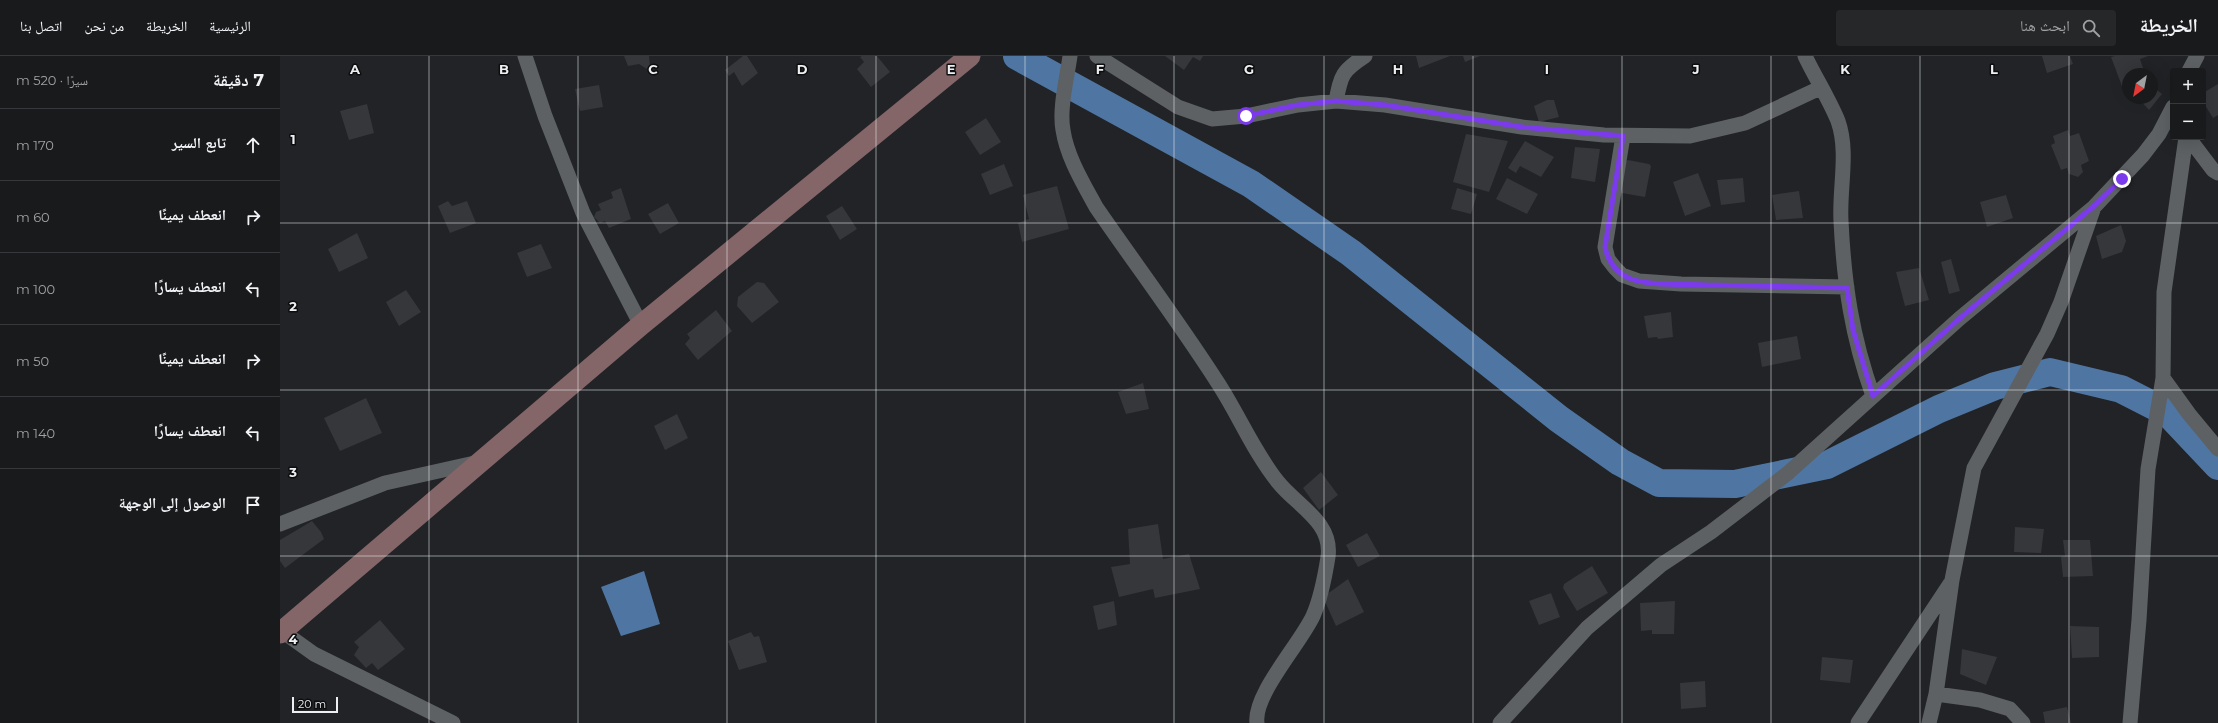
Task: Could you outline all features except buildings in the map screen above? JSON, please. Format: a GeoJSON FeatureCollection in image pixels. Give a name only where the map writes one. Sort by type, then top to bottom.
{"type":"FeatureCollection","features":[{"type":"Feature","properties":{"kind":"main road"},"geometry":{"type":"LineString","coordinates":[[281,632],[641,325],[970,56]]}},
{"type":"Feature","properties":{"kind":"street"},"geometry":{"type":"LineString","coordinates":[[525,56],[545,116],[584,213],[641,325]]}},
{"type":"Feature","properties":{"kind":"street"},"geometry":{"type":"LineString","coordinates":[[1070,56],[1062,129],[1066,144],[1080,176],[1100,213],[1217,380],[1269,471],[1284,490],[1321,524],[1328,539],[1328,556],[1313,615],[1302,637],[1259,704],[1257,723]]}},
{"type":"Feature","properties":{"kind":"street"},"geometry":{"type":"LineString","coordinates":[[1097,56],[1178,107],[1212,119],[1246,116],[1298,105],[1336,101],[1385,105],[1522,127],[1623,136],[1690,136],[1745,124],[1820,88]]}},
{"type":"Feature","properties":{"kind":"street"},"geometry":{"type":"LineString","coordinates":[[1336,101],[1340,77],[1351,65],[1365,56]]}},
{"type":"Feature","properties":{"kind":"street"},"geometry":{"type":"LineString","coordinates":[[1805,56],[1838,122],[1842,145],[1841,220],[1847,288],[1853,330],[1873,396]]}},
{"type":"Feature","properties":{"kind":"street"},"geometry":{"type":"LineString","coordinates":[[2191,68],[2197,56]]}},
{"type":"Feature","properties":{"kind":"street"},"geometry":{"type":"LineString","coordinates":[[1500,723],[1587,628],[1661,565],[1711,532],[1788,473],[1959,319],[2094,206],[2143,155],[2159,134],[2170,115]]}},
{"type":"Feature","properties":{"kind":"street"},"geometry":{"type":"LineString","coordinates":[[1623,136],[1605,247],[1608,259],[1622,274],[1639,281],[1681,284],[1847,288]]}},
{"type":"Feature","properties":{"kind":"street"},"geometry":{"type":"LineString","coordinates":[[2130,723],[2139,620],[2148,469],[2163,378],[2164,292],[2187,140]]}},
{"type":"Feature","properties":{"kind":"street"},"geometry":{"type":"LineString","coordinates":[[2189,140],[2208,165],[2218,174]]}},
{"type":"Feature","properties":{"kind":"street"},"geometry":{"type":"LineString","coordinates":[[1929,723],[1936,694],[1952,580],[1974,468],[2047,334],[2061,302],[2094,206]]}},
{"type":"Feature","properties":{"kind":"street"},"geometry":{"type":"LineString","coordinates":[[2163,378],[2189,414],[2218,449]]}},
{"type":"Feature","properties":{"kind":"street"},"geometry":{"type":"LineString","coordinates":[[280,524],[385,483],[482,462]]}},
{"type":"Feature","properties":{"kind":"street"},"geometry":{"type":"LineString","coordinates":[[1858,723],[1952,580]]}},
{"type":"Feature","properties":{"kind":"street"},"geometry":{"type":"LineString","coordinates":[[281,632],[321,658],[453,723]]}},
{"type":"Feature","properties":{"kind":"street"},"geometry":{"type":"LineString","coordinates":[[1936,694],[1980,700],[2003,706],[2010,709],[2023,723]]}},
{"type":"Feature","properties":{"kind":"water"},"geometry":{"type":"Polygon","coordinates":[[[644,571],[660,624],[621,636],[601,587],[644,571]]]}},
{"type":"Feature","properties":{"kind":"waterway"},"geometry":{"type":"LineString","coordinates":[[1017,56],[1251,184],[1351,253],[1559,419],[1620,462],[1659,483],[1735,484],[1827,465],[1939,409],[1995,386],[2050,372],[2121,389],[2168,413],[2218,466]]}},
{"type":"Feature","properties":{"kind":"route"},"geometry":{"type":"LineString","coordinates":[[1246,116],[1298,105],[1336,101],[1385,105],[1522,127],[1623,136],[1605,247],[1608,259],[1615,268],[1630,279],[1639,281],[1681,284],[1847,288],[1853,330],[1863,368],[1873,396],[1959,319],[2094,206],[2122,179]]}}]}
